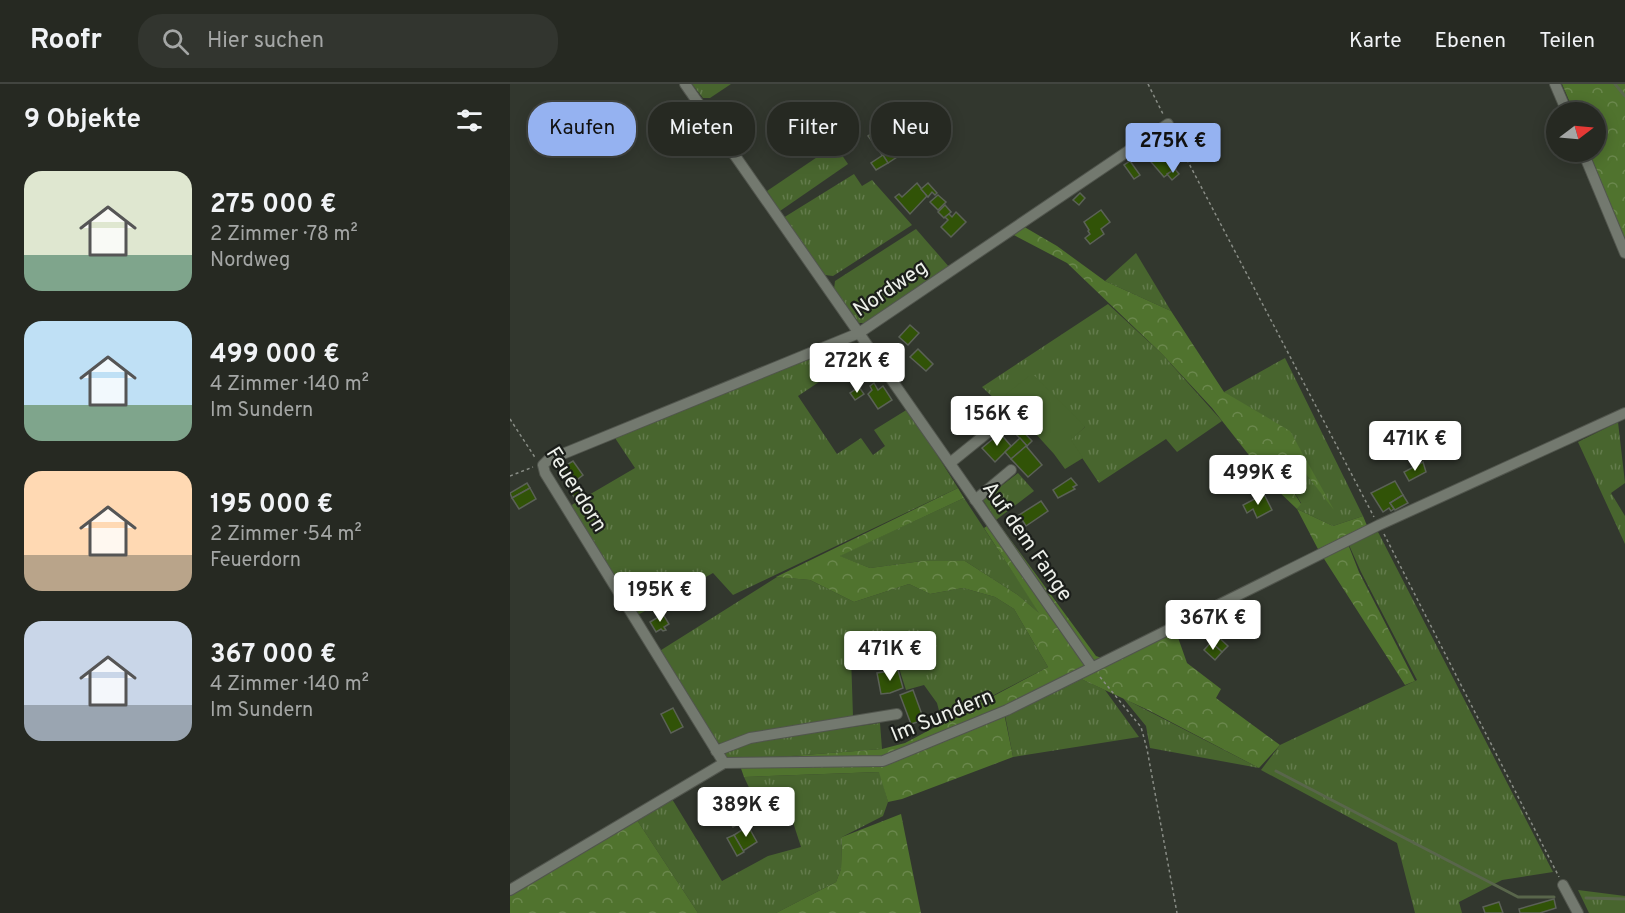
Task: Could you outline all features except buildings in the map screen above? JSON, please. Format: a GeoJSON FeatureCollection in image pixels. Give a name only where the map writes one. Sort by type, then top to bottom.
{"type":"FeatureCollection","features":[{"type":"Feature","properties":{"kind":"street","name":"Auf dem Fange"},"geometry":{"type":"LineString","coordinates":[[685,84],[1092,667]]}},
{"type":"Feature","properties":{"kind":"street"},"geometry":{"type":"LineString","coordinates":[[1555,84],[1563,102]]}},
{"type":"Feature","properties":{"kind":"street","name":"Nordweg"},"geometry":{"type":"LineString","coordinates":[[543,465],[548,460],[859,333],[1168,124]]}},
{"type":"Feature","properties":{"kind":"street"},"geometry":{"type":"LineString","coordinates":[[1587,162],[1625,253]]}},
{"type":"Feature","properties":{"kind":"street","name":"Im Sundern"},"geometry":{"type":"LineString","coordinates":[[510,890],[724,763],[883,761],[1007,710],[1380,525],[1625,413]]}},
{"type":"Feature","properties":{"kind":"street"},"geometry":{"type":"LineString","coordinates":[[950,463],[997,425]]}},
{"type":"Feature","properties":{"kind":"street","name":"Feuerdorn"},"geometry":{"type":"LineString","coordinates":[[543,465],[545,473],[724,763]]}},
{"type":"Feature","properties":{"kind":"street"},"geometry":{"type":"LineString","coordinates":[[975,500],[1011,470]]}},
{"type":"Feature","properties":{"kind":"street"},"geometry":{"type":"LineString","coordinates":[[716,751],[750,738],[897,714]]}},
{"type":"Feature","properties":{"kind":"street"},"geometry":{"type":"LineString","coordinates":[[1563,885],[1578,913]]}},
{"type":"Feature","properties":{"kind":"path"},"geometry":{"type":"LineString","coordinates":[[1148,84],[1380,525],[1563,885]]}},
{"type":"Feature","properties":{"kind":"path","name":"Feuerdorn"},"geometry":{"type":"LineString","coordinates":[[510,419],[534,457],[543,465]]}},
{"type":"Feature","properties":{"kind":"path"},"geometry":{"type":"LineString","coordinates":[[510,476],[543,465]]}},
{"type":"Feature","properties":{"kind":"path"},"geometry":{"type":"LineString","coordinates":[[1092,667],[1141,727],[1177,913]]}},
{"type":"Feature","properties":{"kind":"green space"},"geometry":{"type":"Polygon","coordinates":[[[692,84],[731,84],[710,98],[703,98],[692,84]]]}},
{"type":"Feature","properties":{"kind":"green space"},"geometry":{"type":"Polygon","coordinates":[[[1562,84],[1625,84],[1625,241],[1593,162],[1606,162],[1606,102],[1570,102],[1562,84]]]}},
{"type":"Feature","properties":{"kind":"green space"},"geometry":{"type":"Polygon","coordinates":[[[819,156],[843,156],[848,164],[780,211],[767,191],[819,156]]]}},
{"type":"Feature","properties":{"kind":"green space"},"geometry":{"type":"Polygon","coordinates":[[[854,174],[862,186],[872,180],[912,225],[833,276],[825,275],[783,218],[854,174]]]}},
{"type":"Feature","properties":{"kind":"green space"},"geometry":{"type":"Polygon","coordinates":[[[1021,225],[1057,246],[1105,281],[1171,311],[1224,392],[1290,431],[1334,510],[1298,464],[1284,476],[1301,504],[1297,509],[1274,487],[1212,408],[1162,354],[1067,263],[1010,233],[1021,225]]]}},
{"type":"Feature","properties":{"kind":"green space"},"geometry":{"type":"Polygon","coordinates":[[[916,229],[950,268],[866,323],[859,323],[834,289],[835,281],[916,229]]]}},
{"type":"Feature","properties":{"kind":"green space"},"geometry":{"type":"Polygon","coordinates":[[[1136,253],[1171,311],[1105,281],[1136,253]]]}},
{"type":"Feature","properties":{"kind":"green space"},"geometry":{"type":"Polygon","coordinates":[[[1108,304],[1162,354],[1222,421],[1177,452],[1166,439],[1099,483],[1070,440],[1085,427],[1005,395],[1005,400],[1000,404],[982,387],[1108,304]]]}},
{"type":"Feature","properties":{"kind":"green space"},"geometry":{"type":"Polygon","coordinates":[[[810,357],[825,378],[798,396],[837,454],[861,438],[873,455],[885,446],[874,430],[908,409],[958,488],[733,595],[713,573],[636,616],[570,506],[635,468],[615,438],[810,357]]]}},
{"type":"Feature","properties":{"kind":"green space"},"geometry":{"type":"Polygon","coordinates":[[[1285,358],[1363,516],[1333,526],[1297,509],[1301,503],[1284,475],[1298,464],[1330,504],[1316,481],[1224,392],[1285,358]]]}},
{"type":"Feature","properties":{"kind":"green space"},"geometry":{"type":"Polygon","coordinates":[[[1029,376],[1035,376],[1085,427],[1071,440],[1083,458],[1065,469],[1005,400],[1005,395],[1029,376]]]}},
{"type":"Feature","properties":{"kind":"green space"},"geometry":{"type":"Polygon","coordinates":[[[1618,422],[1625,483],[1611,493],[1625,516],[1625,544],[1578,442],[1618,422]]]}},
{"type":"Feature","properties":{"kind":"green space"},"geometry":{"type":"Polygon","coordinates":[[[1018,473],[1034,491],[996,520],[983,500],[1018,473]]]}},
{"type":"Feature","properties":{"kind":"green space"},"geometry":{"type":"Polygon","coordinates":[[[958,488],[964,498],[840,556],[870,568],[922,561],[965,561],[1018,595],[1039,613],[984,528],[996,520],[1096,656],[1113,662],[1175,629],[1187,663],[1221,689],[1216,698],[1280,745],[1259,768],[1148,710],[1081,679],[1069,676],[1003,708],[1013,757],[902,799],[888,802],[879,772],[744,777],[738,760],[882,749],[905,743],[1048,667],[1014,609],[995,597],[963,588],[930,594],[909,584],[854,602],[810,580],[776,577],[958,488]]]}},
{"type":"Feature","properties":{"kind":"green space"},"geometry":{"type":"Polygon","coordinates":[[[964,498],[1041,615],[1018,595],[965,561],[922,561],[870,568],[839,556],[964,498]]]}},
{"type":"Feature","properties":{"kind":"green space"},"geometry":{"type":"Polygon","coordinates":[[[1297,509],[1333,526],[1363,516],[1368,528],[1346,539],[1359,572],[1415,681],[1405,685],[1319,551],[1297,509]]]}},
{"type":"Feature","properties":{"kind":"green space"},"geometry":{"type":"Polygon","coordinates":[[[1377,530],[1553,872],[1502,880],[1459,902],[1462,913],[1415,913],[1397,843],[1261,770],[1280,745],[1417,680],[1349,545],[1377,530]]]}},
{"type":"Feature","properties":{"kind":"green space"},"geometry":{"type":"Polygon","coordinates":[[[777,577],[810,580],[854,602],[909,584],[930,594],[963,588],[995,597],[1014,609],[1048,667],[942,722],[937,703],[924,685],[906,690],[893,649],[851,656],[853,717],[721,744],[714,742],[658,652],[777,577]]]}},
{"type":"Feature","properties":{"kind":"green space"},"geometry":{"type":"Polygon","coordinates":[[[1081,679],[1105,690],[1139,737],[1013,757],[1005,715],[1081,679]]]}},
{"type":"Feature","properties":{"kind":"green space"},"geometry":{"type":"Polygon","coordinates":[[[1123,698],[1259,768],[1150,748],[1146,726],[1123,698]]]}},
{"type":"Feature","properties":{"kind":"green space"},"geometry":{"type":"Polygon","coordinates":[[[880,723],[882,749],[738,760],[724,757],[727,750],[749,742],[880,723]]]}},
{"type":"Feature","properties":{"kind":"green space"},"geometry":{"type":"Polygon","coordinates":[[[880,772],[888,802],[883,816],[842,837],[841,869],[836,882],[776,913],[698,913],[637,820],[672,799],[722,881],[768,856],[801,847],[790,813],[764,819],[744,777],[880,772]]]}},
{"type":"Feature","properties":{"kind":"green space"},"geometry":{"type":"Polygon","coordinates":[[[901,814],[921,913],[776,913],[836,882],[841,869],[842,837],[901,814]]]}},
{"type":"Feature","properties":{"kind":"green space"},"geometry":{"type":"Polygon","coordinates":[[[637,820],[698,913],[510,913],[510,895],[637,820]]]}},
{"type":"Feature","properties":{"kind":"green space"},"geometry":{"type":"Polygon","coordinates":[[[1578,890],[1625,896],[1625,913],[1589,913],[1578,890]]]}},
{"type":"Feature","properties":{"kind":"waterway"},"geometry":{"type":"LineString","coordinates":[[1615,84],[1625,96]]}},
{"type":"Feature","properties":{"kind":"waterway"},"geometry":{"type":"LineString","coordinates":[[1276,771],[1518,897],[1554,897]]}},
{"type":"Feature","properties":{"kind":"waterway"},"geometry":{"type":"LineString","coordinates":[[1586,898],[1625,899]]}}]}
